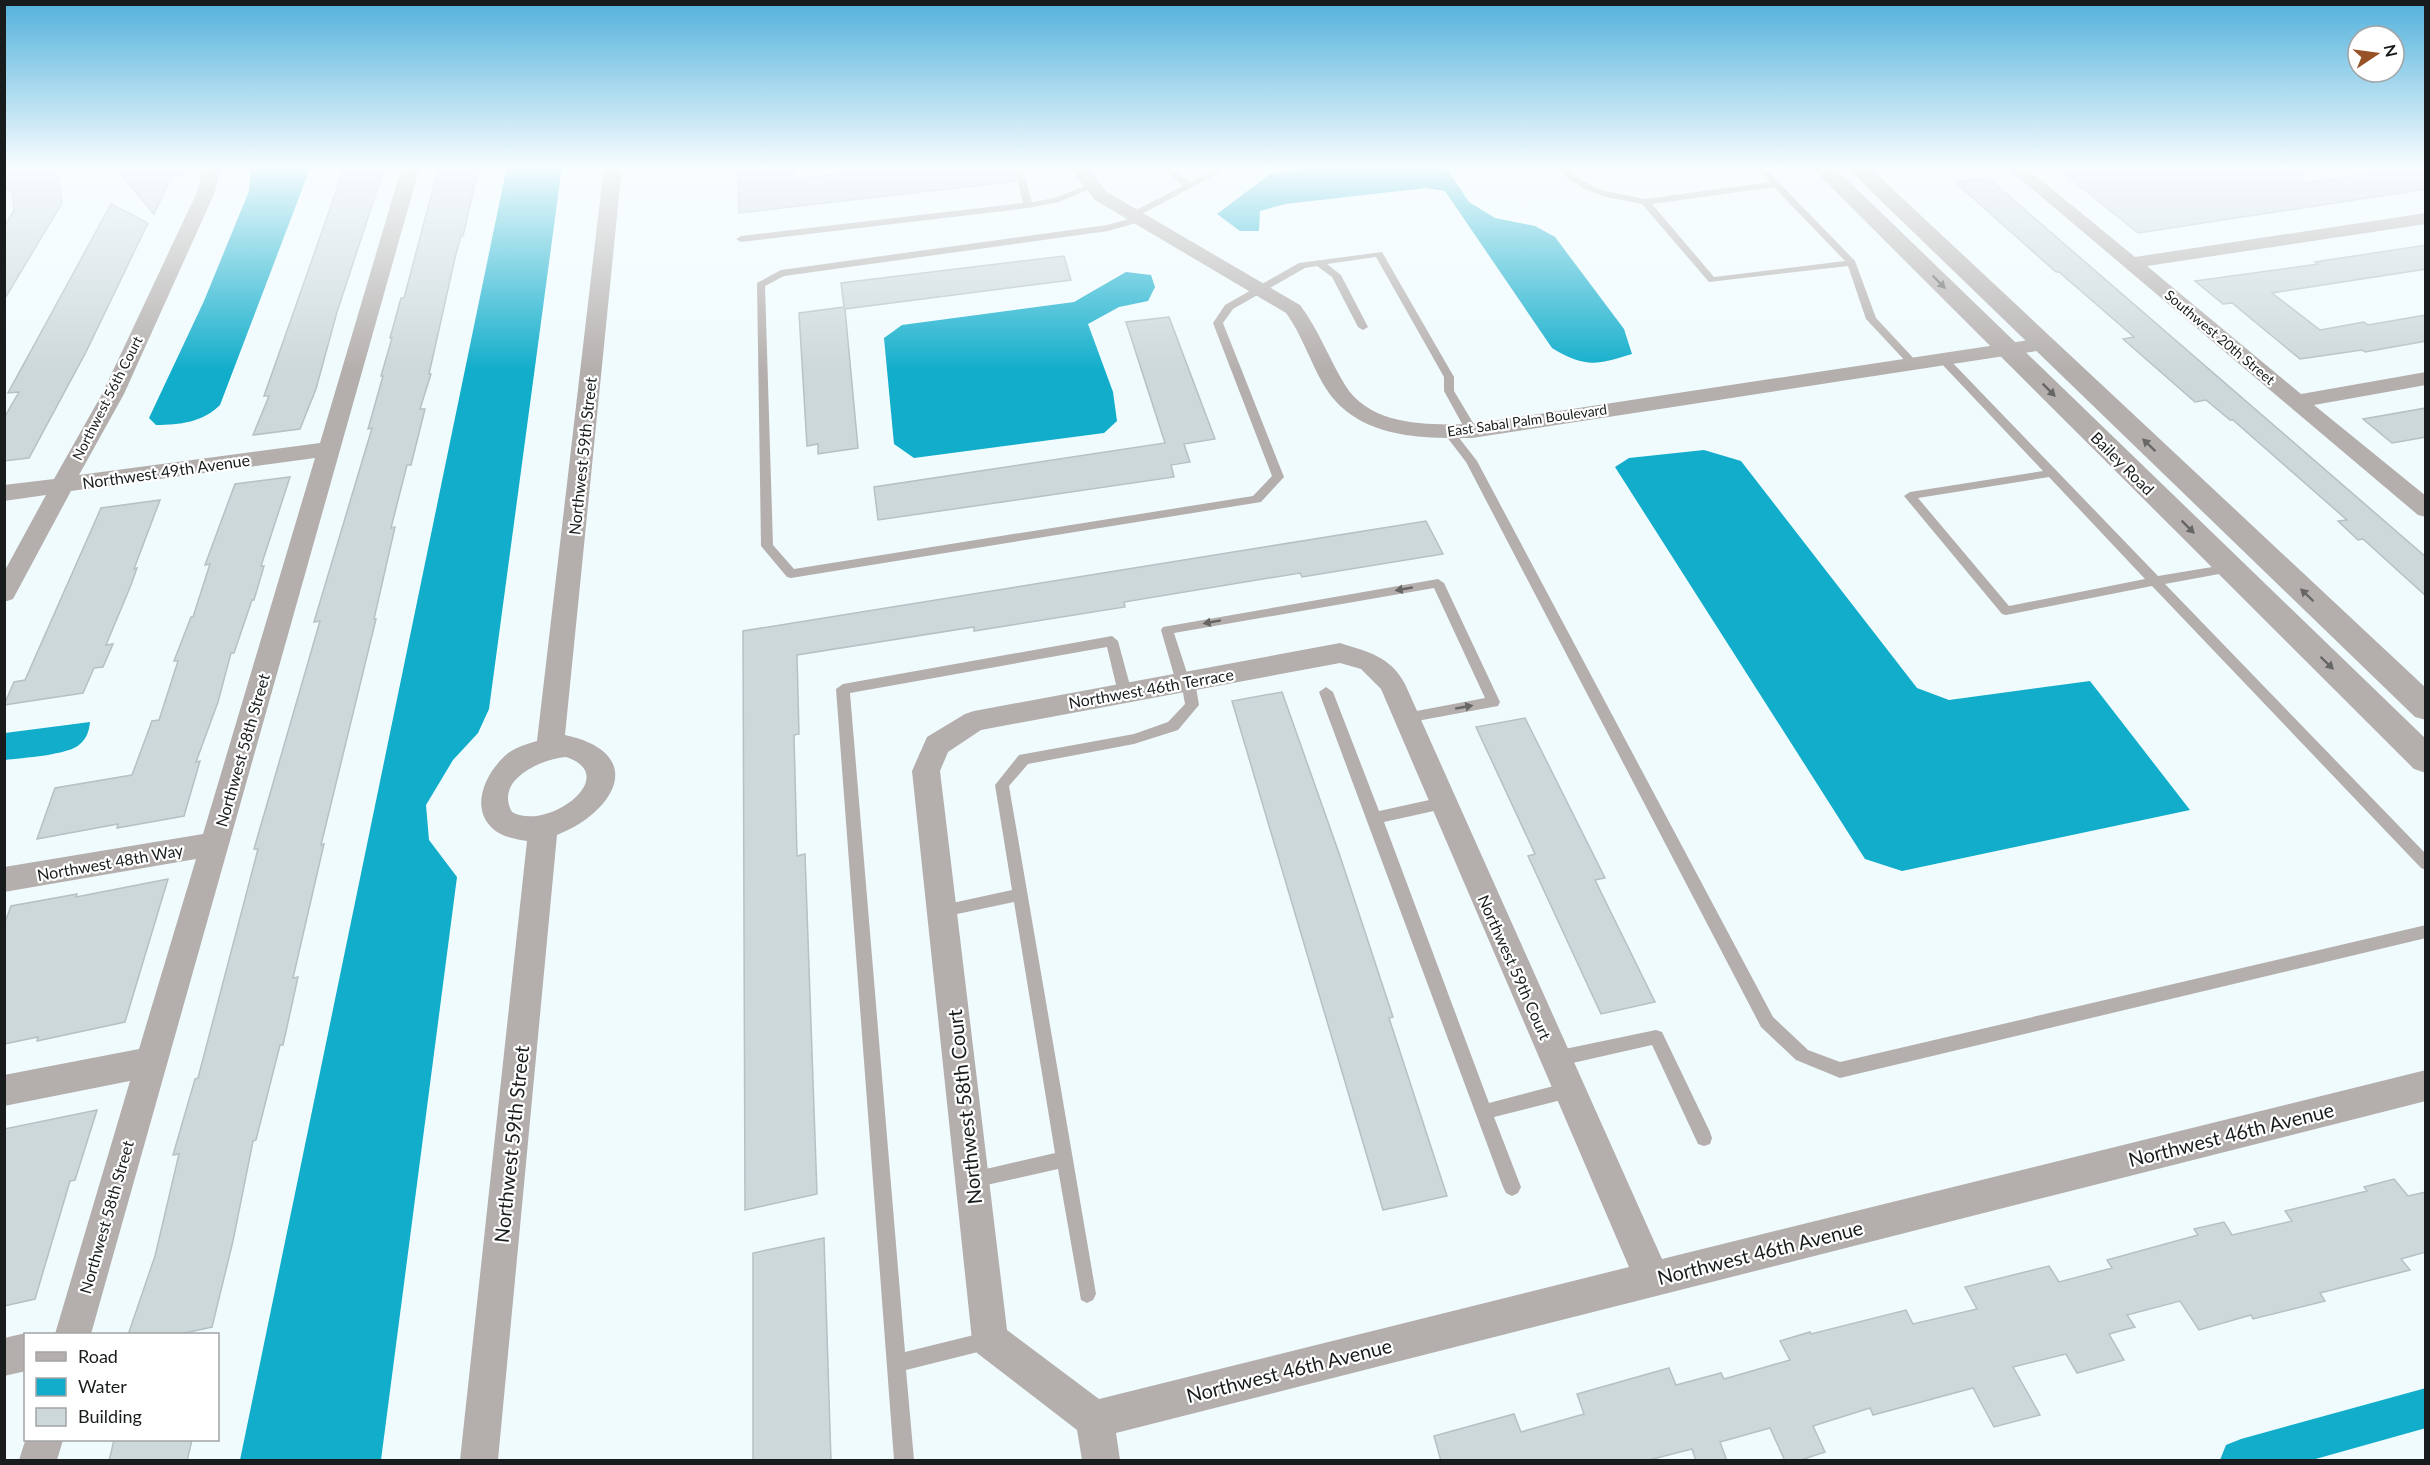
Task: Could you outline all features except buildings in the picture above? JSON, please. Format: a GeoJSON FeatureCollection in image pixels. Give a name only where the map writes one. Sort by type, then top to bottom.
{"type":"FeatureCollection","features":[{"type":"Feature","properties":{"kind":"street","name":"Northwest 56th Court"},"geometry":{"type":"LineString","coordinates":[[4,593],[24,562],[94,423],[118,383],[186,234]]}},
{"type":"Feature","properties":{"kind":"street","name":"Northwest 58th Street"},"geometry":{"type":"LineString","coordinates":[[74,1333],[391,234]]}},
{"type":"Feature","properties":{"kind":"street","name":"Northwest 59th Street"},"geometry":{"type":"LineString","coordinates":[[550,747],[606,234]]}},
{"type":"Feature","properties":{"kind":"street","name":"East Sabal Palm Boulevard"},"geometry":{"type":"LineString","coordinates":[[1166,234],[1293,309],[1311,335],[1336,388],[1349,405],[1392,426],[1449,432],[1472,431],[2043,344]]}},
{"type":"Feature","properties":{"kind":"street","name":"Bailey Road"},"geometry":{"type":"LineString","coordinates":[[1895,234],[2007,349],[2426,760]]}},
{"type":"Feature","properties":{"kind":"street","name":"Bailey Road"},"geometry":{"type":"LineString","coordinates":[[1928,234],[2426,708]]}},
{"type":"Feature","properties":{"kind":"street","name":"Southwest 20th Street"},"geometry":{"type":"LineString","coordinates":[[2096,234],[2426,509]]}},
{"type":"Feature","properties":{"kind":"street"},"geometry":{"type":"LineString","coordinates":[[2131,263],[2319,234]]}},
{"type":"Feature","properties":{"kind":"street"},"geometry":{"type":"LineString","coordinates":[[2297,401],[2426,378]]}},
{"type":"Feature","properties":{"kind":"street","name":"Northwest 49th Avenue"},"geometry":{"type":"LineString","coordinates":[[4,494],[328,449]]}},
{"type":"Feature","properties":{"kind":"street","name":"Northwest 46th Terrace"},"geometry":{"type":"LineString","coordinates":[[937,745],[974,721],[1340,653],[1370,662]]}},
{"type":"Feature","properties":{"kind":"street","name":"Northwest 59th Court"},"geometry":{"type":"LineString","coordinates":[[1370,662],[1392,684],[1652,1279]]}},
{"type":"Feature","properties":{"kind":"street","name":"Northwest 58th Court"},"geometry":{"type":"LineString","coordinates":[[937,745],[926,771],[990,1340]]}},
{"type":"Feature","properties":{"kind":"street"},"geometry":{"type":"LineString","coordinates":[[566,746],[590,753],[597,761],[601,771],[600,783],[595,795],[573,816],[558,824],[543,828],[526,829],[500,819],[494,808],[494,796],[498,783],[519,760],[550,747],[566,746]]}},
{"type":"Feature","properties":{"kind":"street","name":"Northwest 59th Street"},"geometry":{"type":"LineString","coordinates":[[479,1461],[543,828]]}},
{"type":"Feature","properties":{"kind":"street","name":"Northwest 48th Way"},"geometry":{"type":"LineString","coordinates":[[4,880],[215,844]]}},
{"type":"Feature","properties":{"kind":"street"},"geometry":{"type":"LineString","coordinates":[[4,1091],[150,1062]]}},
{"type":"Feature","properties":{"kind":"street","name":"Northwest 46th Avenue"},"geometry":{"type":"LineString","coordinates":[[1094,1419],[2426,1085]]}},
{"type":"Feature","properties":{"kind":"street"},"geometry":{"type":"LineString","coordinates":[[990,1340],[1094,1419],[1101,1461]]}},
{"type":"Feature","properties":{"kind":"street"},"geometry":{"type":"LineString","coordinates":[[4,1357],[24,1352]]}},
{"type":"Feature","properties":{"kind":"street"},"geometry":{"type":"LineString","coordinates":[[38,1461],[44,1441]]}},
{"type":"Feature","properties":{"kind":"lane"},"geometry":{"type":"LineString","coordinates":[[741,239],[780,234]]}},
{"type":"Feature","properties":{"kind":"lane"},"geometry":{"type":"LineString","coordinates":[[1062,234],[781,273],[760,285],[767,546],[791,574],[1257,500],[1278,477],[1218,323],[1229,307],[1302,265],[1379,254],[1449,377],[1449,391],[1472,431]]}},
{"type":"Feature","properties":{"kind":"lane"},"geometry":{"type":"LineString","coordinates":[[1672,234],[1712,280],[1852,263]]}},
{"type":"Feature","properties":{"kind":"lane"},"geometry":{"type":"LineString","coordinates":[[1825,234],[1852,263],[1871,319],[1913,363]]}},
{"type":"Feature","properties":{"kind":"lane"},"geometry":{"type":"LineString","coordinates":[[1319,263],[1336,275],[1363,327]]}},
{"type":"Feature","properties":{"kind":"lane"},"geometry":{"type":"LineString","coordinates":[[1943,359],[2426,864]]}},
{"type":"Feature","properties":{"kind":"lane"},"geometry":{"type":"LineString","coordinates":[[1449,432],[1471,460],[1767,1022],[1802,1056],[1840,1070],[2426,931]]}},
{"type":"Feature","properties":{"kind":"lane"},"geometry":{"type":"LineString","coordinates":[[2052,473],[1910,496],[2006,611],[2230,568]]}},
{"type":"Feature","properties":{"kind":"lane"},"geometry":{"type":"LineString","coordinates":[[1087,1294],[1002,785],[1024,759],[1134,739],[1173,726],[1192,705],[1167,630],[1438,583],[1493,702],[1406,718]]}},
{"type":"Feature","properties":{"kind":"lane"},"geometry":{"type":"LineString","coordinates":[[904,1461],[843,689],[1112,641],[1125,693]]}},
{"type":"Feature","properties":{"kind":"lane"},"geometry":{"type":"LineString","coordinates":[[1326,692],[1512,1187]]}},
{"type":"Feature","properties":{"kind":"lane"},"geometry":{"type":"LineString","coordinates":[[1375,818],[1443,803]]}},
{"type":"Feature","properties":{"kind":"lane"},"geometry":{"type":"LineString","coordinates":[[943,910],[1019,895]]}},
{"type":"Feature","properties":{"kind":"lane"},"geometry":{"type":"LineString","coordinates":[[1555,1059],[1656,1037],[1704,1138]]}},
{"type":"Feature","properties":{"kind":"lane"},"geometry":{"type":"LineString","coordinates":[[1484,1112],[1569,1090]]}},
{"type":"Feature","properties":{"kind":"lane"},"geometry":{"type":"LineString","coordinates":[[973,1180],[1065,1159]]}},
{"type":"Feature","properties":{"kind":"lane"},"geometry":{"type":"LineString","coordinates":[[895,1364],[990,1340]]}},
{"type":"Feature","properties":{"kind":"water"},"geometry":{"type":"Polygon","coordinates":[[[231,234],[285,234],[220,405],[199,419],[156,425],[149,418],[204,301],[231,234]]]}},
{"type":"Feature","properties":{"kind":"water"},"geometry":{"type":"Polygon","coordinates":[[[493,234],[553,234],[489,709],[478,733],[453,760],[426,805],[429,840],[457,877],[381,1460],[240,1460],[493,234]]]}},
{"type":"Feature","properties":{"kind":"water"},"geometry":{"type":"Polygon","coordinates":[[[1475,234],[1550,234],[1555,237],[1624,329],[1632,354],[1609,361],[1591,363],[1574,359],[1552,348],[1475,234]]]}},
{"type":"Feature","properties":{"kind":"water"},"geometry":{"type":"Polygon","coordinates":[[[1126,272],[1151,275],[1155,287],[1148,301],[1119,307],[1088,324],[1113,392],[1117,421],[1104,433],[914,458],[894,444],[884,338],[902,325],[1074,302],[1126,272]]]}},
{"type":"Feature","properties":{"kind":"water"},"geometry":{"type":"Polygon","coordinates":[[[1704,450],[1741,461],[1917,688],[1949,700],[2090,681],[2190,810],[1902,871],[1865,859],[1615,467],[1629,458],[1704,450]]]}},
{"type":"Feature","properties":{"kind":"water"},"geometry":{"type":"Polygon","coordinates":[[[90,722],[86,737],[75,748],[45,755],[5,760],[5,733],[90,722]]]}},
{"type":"Feature","properties":{"kind":"waterway"},"geometry":{"type":"LineString","coordinates":[[2241,1460],[2426,1408]]}}]}
